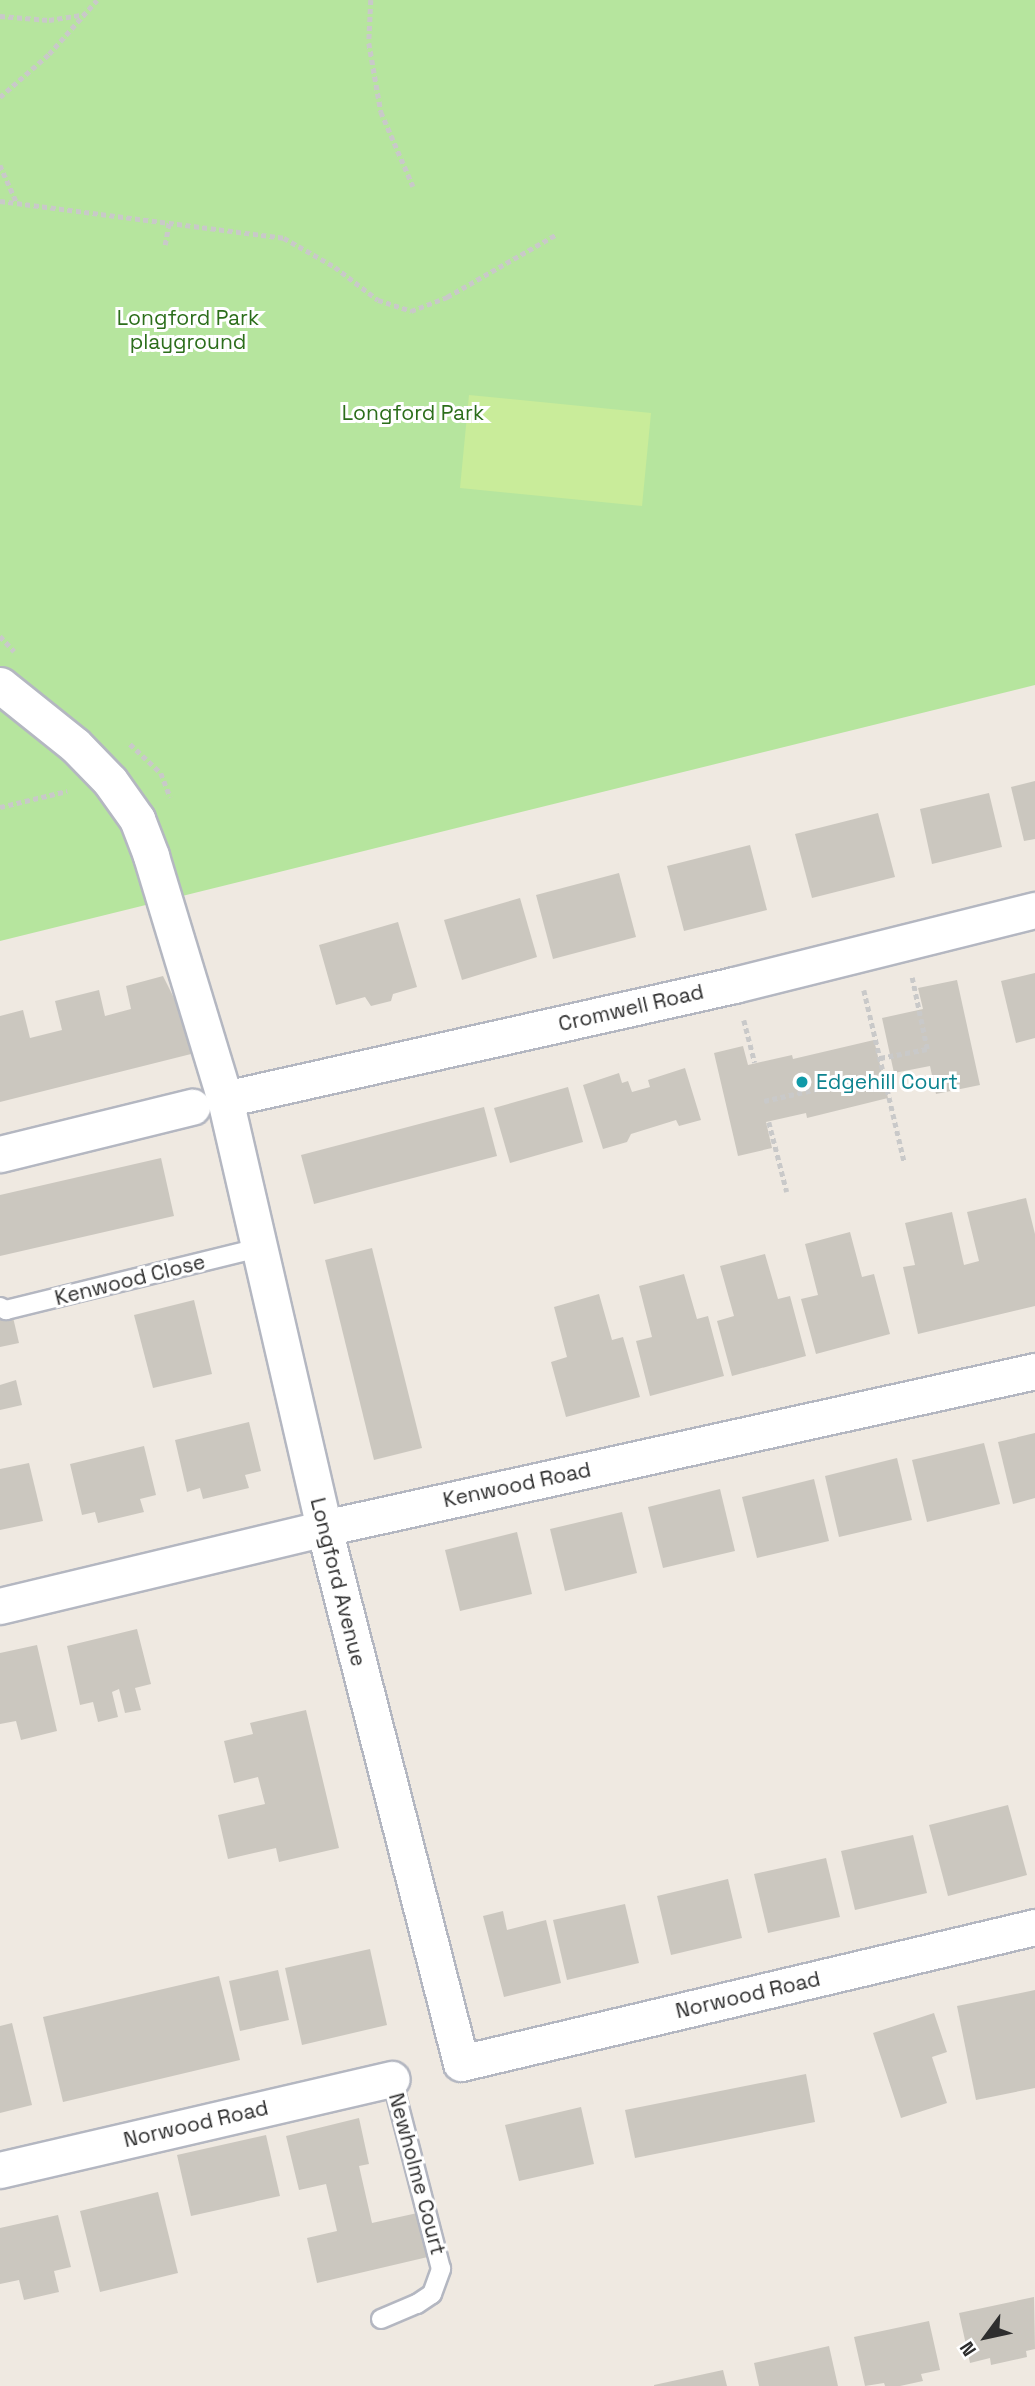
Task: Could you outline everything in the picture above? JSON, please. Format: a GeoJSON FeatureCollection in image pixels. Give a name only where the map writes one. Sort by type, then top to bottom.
{"type":"FeatureCollection","features":[{"type":"Feature","properties":{"kind":"street","name":"Longford Avenue"},"geometry":{"type":"LineString","coordinates":[[0,685],[75,746],[110,781],[137,819],[142,831],[225,1099],[324,1528],[461,2063]]}},
{"type":"Feature","properties":{"kind":"street","name":"Cromwell Road"},"geometry":{"type":"LineString","coordinates":[[225,1099],[734,985],[1035,911]]}},
{"type":"Feature","properties":{"kind":"street"},"geometry":{"type":"LineString","coordinates":[[0,1154],[192,1107]]}},
{"type":"Feature","properties":{"kind":"street","name":"Kenwood Road"},"geometry":{"type":"LineString","coordinates":[[0,1606],[324,1528],[1035,1371]]}},
{"type":"Feature","properties":{"kind":"street","name":"Norwood Road"},"geometry":{"type":"LineString","coordinates":[[461,2063],[1035,1927]]}},
{"type":"Feature","properties":{"kind":"street","name":"Norwood Road"},"geometry":{"type":"LineString","coordinates":[[0,2170],[392,2079]]}},
{"type":"Feature","properties":{"kind":"lane","name":"Kenwood Close"},"geometry":{"type":"LineString","coordinates":[[0,1307],[6,1310],[259,1248]]}},
{"type":"Feature","properties":{"kind":"lane","name":"Newholme Court"},"geometry":{"type":"LineString","coordinates":[[380,2319],[417,2304],[432,2294],[441,2269],[392,2079]]}},
{"type":"Feature","properties":{"kind":"path"},"geometry":{"type":"LineString","coordinates":[[0,96],[49,54],[97,0]]}},
{"type":"Feature","properties":{"kind":"path"},"geometry":{"type":"LineString","coordinates":[[371,0],[369,43],[381,112],[413,186]]}},
{"type":"Feature","properties":{"kind":"path"},"geometry":{"type":"LineString","coordinates":[[0,16],[49,20],[86,14]]}},
{"type":"Feature","properties":{"kind":"path"},"geometry":{"type":"LineString","coordinates":[[0,165],[17,203]]}},
{"type":"Feature","properties":{"kind":"path"},"geometry":{"type":"LineString","coordinates":[[0,201],[285,238],[335,267],[378,300],[411,312],[447,297],[557,234]]}},
{"type":"Feature","properties":{"kind":"path"},"geometry":{"type":"LineString","coordinates":[[165,245],[169,222]]}},
{"type":"Feature","properties":{"kind":"path"},"geometry":{"type":"LineString","coordinates":[[0,807],[110,781]]}},
{"type":"Feature","properties":{"kind":"path"},"geometry":{"type":"LineString","coordinates":[[880,1058],[927,1049],[905,943]]}},
{"type":"Feature","properties":{"kind":"path"},"geometry":{"type":"LineString","coordinates":[[856,955],[904,1161]]}},
{"type":"Feature","properties":{"kind":"path"},"geometry":{"type":"LineString","coordinates":[[734,985],[755,1063]]}},
{"type":"Feature","properties":{"kind":"path"},"geometry":{"type":"LineString","coordinates":[[764,1101],[883,1074]]}},
{"type":"Feature","properties":{"kind":"path"},"geometry":{"type":"LineString","coordinates":[[769,1122],[787,1192]]}},
{"type":"Feature","properties":{"kind":"green space","name":"Longford Park"},"geometry":{"type":"Polygon","coordinates":[[[0,0],[1035,0],[1035,685],[0,941],[0,0]]]}},
{"type":"Feature","properties":{"kind":"green space"},"geometry":{"type":"Polygon","coordinates":[[[469,395],[651,413],[642,506],[460,488],[469,395]]]}},
{"type":"Feature","properties":{"kind":"building"},"geometry":{"type":"Polygon","coordinates":[[[1035,781],[1035,839],[1024,841],[1011,787],[1035,781]]]}},
{"type":"Feature","properties":{"kind":"building"},"geometry":{"type":"Polygon","coordinates":[[[989,793],[1002,847],[932,864],[920,809],[989,793]]]}},
{"type":"Feature","properties":{"kind":"building"},"geometry":{"type":"Polygon","coordinates":[[[878,813],[895,877],[812,898],[795,834],[878,813]]]}},
{"type":"Feature","properties":{"kind":"building"},"geometry":{"type":"Polygon","coordinates":[[[750,845],[767,910],[684,931],[667,866],[750,845]]]}},
{"type":"Feature","properties":{"kind":"building"},"geometry":{"type":"Polygon","coordinates":[[[619,873],[636,937],[553,959],[536,895],[619,873]]]}},
{"type":"Feature","properties":{"kind":"building"},"geometry":{"type":"Polygon","coordinates":[[[520,898],[537,957],[462,980],[444,920],[520,898]]]}},
{"type":"Feature","properties":{"kind":"building"},"geometry":{"type":"Polygon","coordinates":[[[398,922],[417,987],[393,994],[391,1001],[371,1006],[365,997],[336,1005],[319,945],[398,922]]]}},
{"type":"Feature","properties":{"kind":"building"},"geometry":{"type":"Polygon","coordinates":[[[1035,973],[1035,1038],[1016,1043],[1001,981],[1035,973]]]}},
{"type":"Feature","properties":{"kind":"building"},"geometry":{"type":"Polygon","coordinates":[[[163,976],[174,998],[189,994],[203,1051],[0,1102],[0,1016],[23,1010],[30,1038],[62,1030],[55,1001],[99,990],[105,1016],[131,1009],[126,986],[163,976]]]}},
{"type":"Feature","properties":{"kind":"building","name":"Edgehill Court"},"geometry":{"type":"Polygon","coordinates":[[[957,980],[980,1085],[936,1094],[930,1066],[894,1073],[882,1018],[923,1009],[918,988],[957,980]]]}},
{"type":"Feature","properties":{"kind":"building","name":"Edgehill Court"},"geometry":{"type":"Polygon","coordinates":[[[874,1040],[888,1098],[807,1118],[806,1113],[766,1122],[772,1148],[738,1156],[714,1053],[743,1046],[748,1065],[792,1055],[793,1059],[874,1040]]]}},
{"type":"Feature","properties":{"kind":"building"},"geometry":{"type":"Polygon","coordinates":[[[685,1068],[701,1120],[679,1126],[676,1120],[631,1134],[627,1142],[603,1149],[583,1085],[619,1073],[622,1083],[628,1081],[632,1092],[650,1087],[648,1080],[685,1068]]]}},
{"type":"Feature","properties":{"kind":"building"},"geometry":{"type":"Polygon","coordinates":[[[568,1087],[583,1142],[510,1163],[494,1108],[568,1087]]]}},
{"type":"Feature","properties":{"kind":"building"},"geometry":{"type":"Polygon","coordinates":[[[484,1107],[497,1156],[314,1204],[301,1155],[484,1107]]]}},
{"type":"Feature","properties":{"kind":"building"},"geometry":{"type":"Polygon","coordinates":[[[161,1158],[174,1216],[0,1256],[0,1195],[161,1158]]]}},
{"type":"Feature","properties":{"kind":"building"},"geometry":{"type":"Polygon","coordinates":[[[1026,1198],[1035,1234],[1035,1306],[918,1334],[903,1267],[915,1265],[905,1223],[952,1212],[964,1265],[979,1261],[967,1212],[1026,1198]]]}},
{"type":"Feature","properties":{"kind":"building"},"geometry":{"type":"Polygon","coordinates":[[[850,1232],[862,1277],[874,1274],[890,1334],[816,1354],[801,1299],[818,1295],[805,1244],[850,1232]]]}},
{"type":"Feature","properties":{"kind":"building"},"geometry":{"type":"Polygon","coordinates":[[[372,1248],[422,1448],[374,1460],[325,1260],[372,1248]]]}},
{"type":"Feature","properties":{"kind":"building"},"geometry":{"type":"Polygon","coordinates":[[[765,1254],[778,1299],[790,1296],[806,1356],[732,1376],[717,1321],[734,1316],[720,1266],[765,1254]]]}},
{"type":"Feature","properties":{"kind":"building"},"geometry":{"type":"Polygon","coordinates":[[[684,1274],[697,1319],[708,1316],[724,1376],[650,1396],[636,1341],[652,1337],[639,1286],[684,1274]]]}},
{"type":"Feature","properties":{"kind":"building"},"geometry":{"type":"Polygon","coordinates":[[[599,1294],[612,1340],[623,1337],[640,1397],[566,1417],[551,1362],[567,1357],[554,1307],[599,1294]]]}},
{"type":"Feature","properties":{"kind":"building"},"geometry":{"type":"Polygon","coordinates":[[[194,1300],[212,1374],[153,1388],[134,1315],[194,1300]]]}},
{"type":"Feature","properties":{"kind":"building"},"geometry":{"type":"Polygon","coordinates":[[[12,1313],[19,1343],[0,1347],[0,1315],[12,1313]]]}},
{"type":"Feature","properties":{"kind":"building"},"geometry":{"type":"Polygon","coordinates":[[[16,1380],[22,1405],[0,1410],[0,1385],[16,1380]]]}},
{"type":"Feature","properties":{"kind":"building"},"geometry":{"type":"Polygon","coordinates":[[[249,1422],[261,1471],[245,1475],[249,1488],[203,1499],[200,1488],[187,1492],[175,1440],[249,1422]]]}},
{"type":"Feature","properties":{"kind":"building"},"geometry":{"type":"Polygon","coordinates":[[[1035,1433],[1035,1498],[1013,1504],[998,1442],[1035,1433]]]}},
{"type":"Feature","properties":{"kind":"building"},"geometry":{"type":"Polygon","coordinates":[[[984,1443],[1000,1504],[927,1522],[912,1460],[984,1443]]]}},
{"type":"Feature","properties":{"kind":"building"},"geometry":{"type":"Polygon","coordinates":[[[144,1446],[156,1495],[140,1499],[144,1512],[98,1523],[95,1512],[82,1515],[70,1464],[144,1446]]]}},
{"type":"Feature","properties":{"kind":"building"},"geometry":{"type":"Polygon","coordinates":[[[897,1458],[912,1520],[839,1537],[825,1476],[897,1458]]]}},
{"type":"Feature","properties":{"kind":"building"},"geometry":{"type":"Polygon","coordinates":[[[29,1463],[43,1521],[0,1530],[0,1469],[29,1463]]]}},
{"type":"Feature","properties":{"kind":"building"},"geometry":{"type":"Polygon","coordinates":[[[814,1479],[829,1541],[757,1558],[742,1497],[814,1479]]]}},
{"type":"Feature","properties":{"kind":"building"},"geometry":{"type":"Polygon","coordinates":[[[720,1489],[735,1551],[663,1568],[648,1507],[720,1489]]]}},
{"type":"Feature","properties":{"kind":"building"},"geometry":{"type":"Polygon","coordinates":[[[622,1512],[637,1573],[565,1591],[550,1529],[622,1512]]]}},
{"type":"Feature","properties":{"kind":"building"},"geometry":{"type":"Polygon","coordinates":[[[517,1532],[532,1594],[460,1611],[445,1550],[517,1532]]]}},
{"type":"Feature","properties":{"kind":"building"},"geometry":{"type":"Polygon","coordinates":[[[137,1629],[151,1684],[135,1688],[141,1710],[125,1713],[119,1689],[112,1692],[118,1717],[98,1722],[93,1702],[80,1705],[67,1646],[137,1629]]]}},
{"type":"Feature","properties":{"kind":"building"},"geometry":{"type":"Polygon","coordinates":[[[37,1645],[57,1731],[21,1740],[16,1721],[0,1724],[0,1653],[37,1645]]]}},
{"type":"Feature","properties":{"kind":"building"},"geometry":{"type":"Polygon","coordinates":[[[306,1710],[339,1848],[279,1862],[276,1848],[228,1859],[218,1815],[265,1804],[258,1777],[234,1783],[224,1741],[253,1734],[250,1723],[306,1710]]]}},
{"type":"Feature","properties":{"kind":"building"},"geometry":{"type":"Polygon","coordinates":[[[1008,1805],[1027,1875],[948,1896],[929,1825],[1008,1805]]]}},
{"type":"Feature","properties":{"kind":"building"},"geometry":{"type":"Polygon","coordinates":[[[913,1835],[927,1893],[855,1910],[841,1851],[913,1835]]]}},
{"type":"Feature","properties":{"kind":"building"},"geometry":{"type":"Polygon","coordinates":[[[826,1858],[840,1917],[768,1933],[754,1874],[826,1858]]]}},
{"type":"Feature","properties":{"kind":"building"},"geometry":{"type":"Polygon","coordinates":[[[728,1879],[742,1938],[671,1955],[657,1896],[728,1879]]]}},
{"type":"Feature","properties":{"kind":"building"},"geometry":{"type":"Polygon","coordinates":[[[625,1904],[639,1963],[567,1980],[553,1920],[625,1904]]]}},
{"type":"Feature","properties":{"kind":"building"},"geometry":{"type":"Polygon","coordinates":[[[503,1911],[507,1930],[546,1920],[561,1983],[504,1997],[483,1916],[503,1911]]]}},
{"type":"Feature","properties":{"kind":"building"},"geometry":{"type":"Polygon","coordinates":[[[370,1949],[387,2025],[302,2045],[285,1968],[370,1949]]]}},
{"type":"Feature","properties":{"kind":"building"},"geometry":{"type":"Polygon","coordinates":[[[278,1970],[289,2020],[240,2031],[229,1981],[278,1970]]]}},
{"type":"Feature","properties":{"kind":"building"},"geometry":{"type":"Polygon","coordinates":[[[219,1976],[240,2060],[63,2102],[43,2017],[219,1976]]]}},
{"type":"Feature","properties":{"kind":"building"},"geometry":{"type":"Polygon","coordinates":[[[1035,1990],[1035,2088],[976,2100],[957,2006],[1035,1990]]]}},
{"type":"Feature","properties":{"kind":"building"},"geometry":{"type":"Polygon","coordinates":[[[934,2013],[947,2052],[932,2057],[947,2103],[901,2118],[873,2033],[934,2013]]]}},
{"type":"Feature","properties":{"kind":"building"},"geometry":{"type":"Polygon","coordinates":[[[12,2023],[32,2105],[0,2113],[0,2026],[12,2023]]]}},
{"type":"Feature","properties":{"kind":"building"},"geometry":{"type":"Polygon","coordinates":[[[806,2074],[815,2122],[635,2158],[625,2110],[806,2074]]]}},
{"type":"Feature","properties":{"kind":"building"},"geometry":{"type":"Polygon","coordinates":[[[581,2107],[594,2164],[519,2181],[505,2125],[581,2107]]]}},
{"type":"Feature","properties":{"kind":"building"},"geometry":{"type":"Polygon","coordinates":[[[359,2118],[369,2164],[359,2166],[372,2223],[422,2212],[432,2256],[317,2283],[307,2238],[337,2231],[326,2184],[299,2190],[286,2136],[359,2118]]]}},
{"type":"Feature","properties":{"kind":"building"},"geometry":{"type":"Polygon","coordinates":[[[266,2135],[280,2196],[191,2216],[177,2155],[266,2135]]]}},
{"type":"Feature","properties":{"kind":"building"},"geometry":{"type":"Polygon","coordinates":[[[158,2192],[178,2273],[100,2292],[80,2211],[158,2192]]]}},
{"type":"Feature","properties":{"kind":"building"},"geometry":{"type":"Polygon","coordinates":[[[58,2215],[71,2267],[54,2271],[59,2292],[24,2300],[19,2280],[0,2284],[0,2228],[58,2215]]]}},
{"type":"Feature","properties":{"kind":"building"},"geometry":{"type":"Polygon","coordinates":[[[1034,2297],[1035,2349],[1026,2351],[1027,2357],[991,2365],[990,2358],[970,2363],[959,2313],[1034,2297]]]}},
{"type":"Feature","properties":{"kind":"building"},"geometry":{"type":"Polygon","coordinates":[[[929,2321],[940,2370],[921,2374],[923,2381],[900,2386],[885,2386],[884,2383],[865,2386],[854,2337],[929,2321]]]}},
{"type":"Feature","properties":{"kind":"building"},"geometry":{"type":"Polygon","coordinates":[[[829,2346],[838,2386],[759,2386],[754,2363],[829,2346]]]}},
{"type":"Feature","properties":{"kind":"building"},"geometry":{"type":"Polygon","coordinates":[[[723,2370],[727,2386],[654,2386],[654,2385],[723,2370]]]}},
{"type":"Feature","properties":{"kind":"place","name":"Edgehill Court"},"geometry":{"type":"Point","coordinates":[802,1082]}},
{"type":"Feature","properties":{"kind":"park label","name":"Longford Park playground"},"geometry":{"type":"Point","coordinates":[188,330]}}]}
